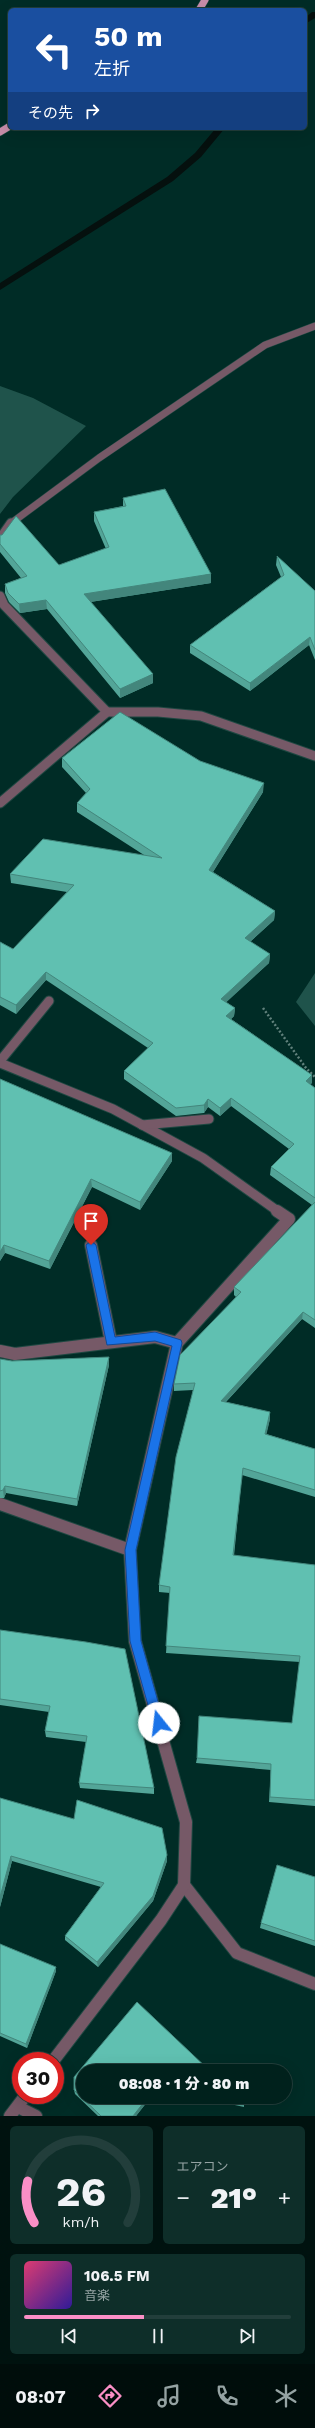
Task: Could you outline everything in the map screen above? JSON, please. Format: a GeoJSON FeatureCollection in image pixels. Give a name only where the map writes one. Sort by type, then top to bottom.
{"type":"FeatureCollection","features":[{"type":"Feature","properties":{"kind":"street"},"geometry":{"type":"LineString","coordinates":[[0,539],[11,522],[209,382],[264,345],[315,326]]}},
{"type":"Feature","properties":{"kind":"street"},"geometry":{"type":"LineString","coordinates":[[0,596],[4,605],[107,712]]}},
{"type":"Feature","properties":{"kind":"street"},"geometry":{"type":"LineString","coordinates":[[0,803],[107,712],[158,712],[201,716],[315,756]]}},
{"type":"Feature","properties":{"kind":"street"},"geometry":{"type":"LineString","coordinates":[[49,1001],[0,1062],[112,1109],[203,1158],[290,1219],[177,1343],[130,1550],[135,1641],[186,1822],[184,1885],[161,1920],[59,2052]]}},
{"type":"Feature","properties":{"kind":"street"},"geometry":{"type":"LineString","coordinates":[[142,1125],[210,1119]]}},
{"type":"Feature","properties":{"kind":"street"},"geometry":{"type":"LineString","coordinates":[[91,1245],[111,1342]]}},
{"type":"Feature","properties":{"kind":"street"},"geometry":{"type":"LineString","coordinates":[[0,1351],[16,1354],[155,1337],[177,1343]]}},
{"type":"Feature","properties":{"kind":"street"},"geometry":{"type":"LineString","coordinates":[[0,1504],[130,1550]]}},
{"type":"Feature","properties":{"kind":"street"},"geometry":{"type":"LineString","coordinates":[[184,1885],[237,1953],[315,1984]]}},
{"type":"Feature","properties":{"kind":"street"},"geometry":{"type":"LineString","coordinates":[[14,2111],[36,2116]]}},
{"type":"Feature","properties":{"kind":"path"},"geometry":{"type":"LineString","coordinates":[[263,1008],[306,1068],[315,1076]]}},
{"type":"Feature","properties":{"kind":"green space"},"geometry":{"type":"Polygon","coordinates":[[[0,386],[33,398],[86,426],[13,497],[0,514],[0,386]]]}},
{"type":"Feature","properties":{"kind":"green space"},"geometry":{"type":"Polygon","coordinates":[[[315,973],[315,1026],[296,1002],[315,973]]]}},
{"type":"Feature","properties":{"kind":"building"},"geometry":{"type":"Polygon","coordinates":[[[165,489],[211,574],[84,594],[153,674],[120,689],[46,600],[19,604],[8,593],[5,584],[27,576],[0,544],[0,535],[2,535],[16,516],[59,565],[109,547],[94,512],[126,506],[123,498],[165,489]]]}},
{"type":"Feature","properties":{"kind":"building"},"geometry":{"type":"Polygon","coordinates":[[[277,556],[315,591],[315,650],[310,637],[250,683],[190,645],[284,575],[277,556]]]}},
{"type":"Feature","properties":{"kind":"building"},"geometry":{"type":"Polygon","coordinates":[[[120,712],[200,761],[264,783],[209,870],[275,911],[245,938],[270,954],[221,999],[235,1008],[226,1016],[312,1075],[306,1081],[315,1088],[315,1198],[271,1167],[294,1144],[231,1098],[220,1108],[208,1099],[204,1105],[176,1108],[124,1071],[153,1043],[46,972],[16,1005],[0,997],[0,942],[13,949],[74,885],[10,874],[43,839],[162,858],[77,803],[90,789],[62,758],[120,712]]]}},
{"type":"Feature","properties":{"kind":"building"},"geometry":{"type":"Polygon","coordinates":[[[0,1079],[172,1153],[140,1202],[91,1179],[49,1261],[4,1245],[0,1252],[0,1079]]]}},
{"type":"Feature","properties":{"kind":"building"},"geometry":{"type":"Polygon","coordinates":[[[315,1202],[315,1320],[303,1312],[221,1401],[270,1412],[265,1434],[315,1449],[315,1490],[243,1468],[233,1555],[315,1565],[315,1800],[270,1797],[271,1764],[197,1758],[199,1716],[292,1723],[300,1656],[166,1646],[170,1587],[159,1585],[176,1457],[195,1383],[174,1384],[180,1355],[241,1292],[234,1287],[315,1202]]]}},
{"type":"Feature","properties":{"kind":"building"},"geometry":{"type":"Polygon","coordinates":[[[109,1357],[77,1499],[5,1486],[3,1490],[0,1491],[0,1359],[12,1361],[109,1357]]]}},
{"type":"Feature","properties":{"kind":"building"},"geometry":{"type":"Polygon","coordinates":[[[0,1630],[125,1649],[154,1788],[79,1783],[87,1736],[45,1731],[50,1706],[0,1699],[0,1630]]]}},
{"type":"Feature","properties":{"kind":"building"},"geometry":{"type":"Polygon","coordinates":[[[0,1798],[74,1819],[77,1800],[162,1828],[167,1855],[153,1896],[97,1962],[65,1936],[104,1883],[11,1856],[0,1897],[0,1798]]]}},
{"type":"Feature","properties":{"kind":"building"},"geometry":{"type":"Polygon","coordinates":[[[277,1865],[315,1877],[315,1941],[261,1923],[277,1865]]]}},
{"type":"Feature","properties":{"kind":"building"},"geometry":{"type":"Polygon","coordinates":[[[0,1944],[56,1967],[26,2044],[0,2033],[0,1944]]]}},
{"type":"Feature","properties":{"kind":"building"},"geometry":{"type":"Polygon","coordinates":[[[137,2002],[203,2064],[85,2064],[137,2002]]]}},
{"type":"Feature","properties":{"kind":"building"},"geometry":{"type":"Polygon","coordinates":[[[76,2075],[76,2092],[74,2090],[74,2077],[76,2075]]]}},
{"type":"Feature","properties":{"kind":"building"},"geometry":{"type":"Polygon","coordinates":[[[89,2104],[142,2104],[133,2116],[101,2116],[89,2104]]]}},
{"type":"Feature","properties":{"kind":"waterway"},"geometry":{"type":"LineString","coordinates":[[307,20],[315,14]]}},
{"type":"Feature","properties":{"kind":"waterway"},"geometry":{"type":"LineString","coordinates":[[0,287],[170,179],[198,155],[219,130]]}},
{"type":"Feature","properties":{"kind":"route"},"geometry":{"type":"LineString","coordinates":[[91,1245],[111,1342],[155,1337],[177,1343],[130,1550],[135,1641],[159,1723]]}}]}
